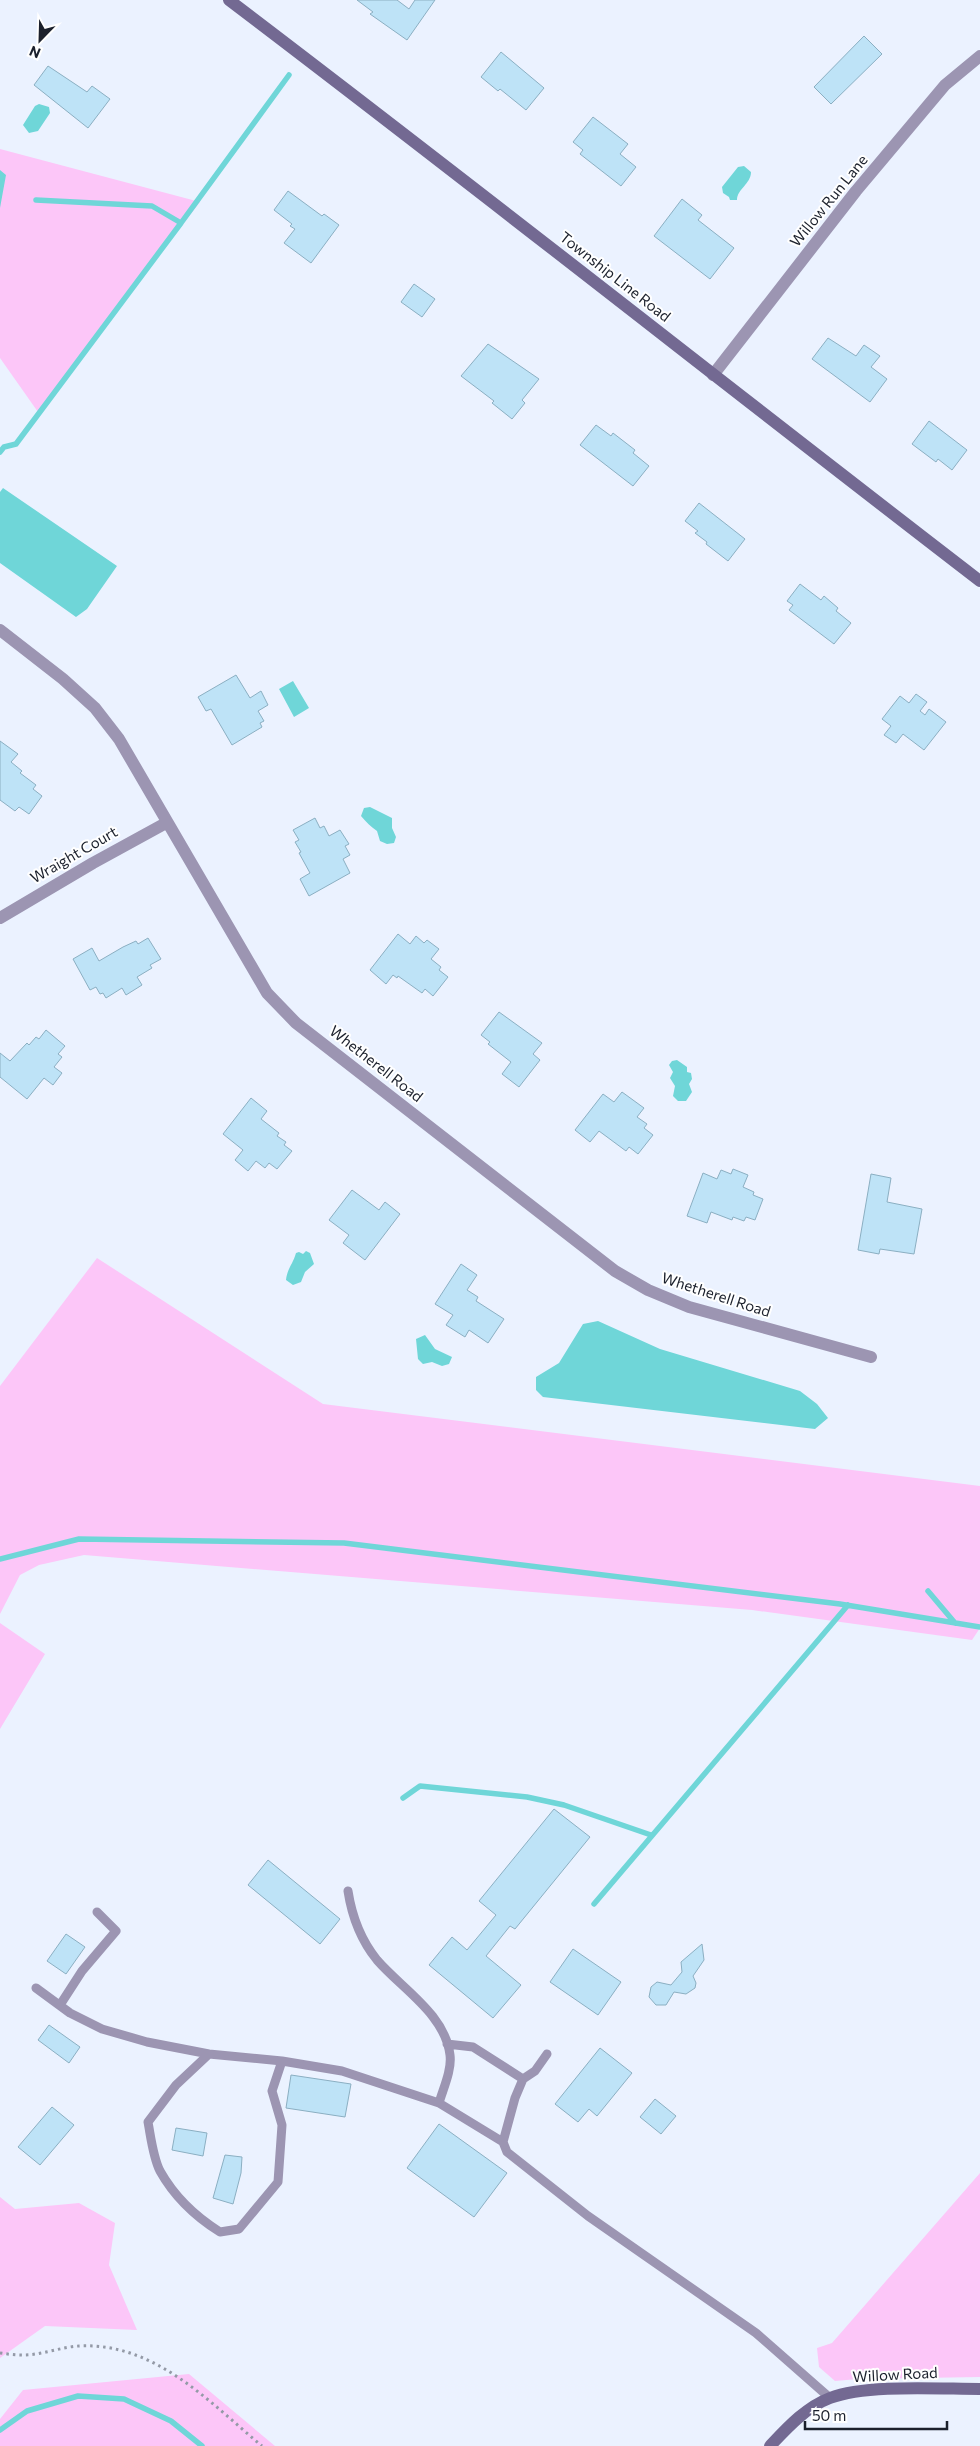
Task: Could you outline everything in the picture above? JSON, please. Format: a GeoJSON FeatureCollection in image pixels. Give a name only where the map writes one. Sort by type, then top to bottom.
{"type":"FeatureCollection","features":[{"type":"Feature","properties":{"kind":"street","name":"Township Line Road"},"geometry":{"type":"LineString","coordinates":[[229,0],[471,184],[713,375],[980,581]]}},
{"type":"Feature","properties":{"kind":"street","name":"Willow Run Lane"},"geometry":{"type":"LineString","coordinates":[[713,375],[856,191],[945,85],[980,56]]}},
{"type":"Feature","properties":{"kind":"street","name":"Whetherell Road"},"geometry":{"type":"LineString","coordinates":[[0,630],[63,678],[95,708],[119,739],[166,823],[267,993],[296,1023],[615,1270],[648,1290],[689,1307],[870,1357]]}},
{"type":"Feature","properties":{"kind":"street","name":"Wraight Court"},"geometry":{"type":"LineString","coordinates":[[0,918],[93,863],[166,823]]}},
{"type":"Feature","properties":{"kind":"street","name":"Willow Road"},"geometry":{"type":"LineString","coordinates":[[770,2446],[794,2421],[830,2398],[874,2390],[980,2389]]}},
{"type":"Feature","properties":{"kind":"lane"},"geometry":{"type":"LineString","coordinates":[[348,1891],[352,1917],[363,1940],[377,1960],[437,2022],[447,2044],[450,2056],[449,2068],[439,2103]]}},
{"type":"Feature","properties":{"kind":"lane"},"geometry":{"type":"LineString","coordinates":[[60,2005],[82,1971],[116,1931],[97,1912]]}},
{"type":"Feature","properties":{"kind":"lane"},"geometry":{"type":"LineString","coordinates":[[36,1988],[60,2005],[102,2029],[147,2042],[209,2054],[282,2061],[342,2071],[439,2103],[503,2142],[507,2152],[588,2216],[756,2333],[830,2398]]}},
{"type":"Feature","properties":{"kind":"lane"},"geometry":{"type":"LineString","coordinates":[[447,2044],[473,2047],[523,2079]]}},
{"type":"Feature","properties":{"kind":"lane"},"geometry":{"type":"LineString","coordinates":[[209,2054],[176,2085],[148,2122],[160,2170],[178,2196],[200,2219],[220,2232],[239,2229],[278,2182],[282,2125],[272,2091],[282,2061]]}},
{"type":"Feature","properties":{"kind":"lane"},"geometry":{"type":"LineString","coordinates":[[503,2142],[515,2098],[523,2079],[535,2071],[547,2054]]}},
{"type":"Feature","properties":{"kind":"path"},"geometry":{"type":"LineString","coordinates":[[0,2353],[23,2355],[80,2346],[114,2349],[140,2356],[160,2364],[180,2378],[262,2446]]}},
{"type":"Feature","properties":{"kind":"shaded area"},"geometry":{"type":"Polygon","coordinates":[[[0,149],[200,202],[38,412],[0,358],[0,149]]]}},
{"type":"Feature","properties":{"kind":"shaded area"},"geometry":{"type":"Polygon","coordinates":[[[97,1258],[323,1404],[980,1486],[980,1628],[972,1640],[752,1610],[84,1555],[39,1565],[20,1575],[0,1614],[0,1386],[97,1258]]]}},
{"type":"Feature","properties":{"kind":"shaded area"},"geometry":{"type":"Polygon","coordinates":[[[0,1623],[45,1654],[0,1729],[0,1623]]]}},
{"type":"Feature","properties":{"kind":"shaded area"},"geometry":{"type":"Polygon","coordinates":[[[980,2173],[980,2377],[835,2381],[819,2367],[817,2348],[832,2343],[980,2173]]]}},
{"type":"Feature","properties":{"kind":"shaded area"},"geometry":{"type":"Polygon","coordinates":[[[0,2197],[15,2209],[79,2203],[115,2223],[109,2265],[137,2330],[45,2326],[0,2358],[0,2197]]]}},
{"type":"Feature","properties":{"kind":"shaded area"},"geometry":{"type":"Polygon","coordinates":[[[189,2374],[275,2446],[0,2446],[0,2419],[23,2390],[189,2374]]]}},
{"type":"Feature","properties":{"kind":"water"},"geometry":{"type":"Polygon","coordinates":[[[39,104],[49,107],[50,113],[38,131],[29,133],[23,125],[35,106],[39,104]]]}},
{"type":"Feature","properties":{"kind":"water"},"geometry":{"type":"Polygon","coordinates":[[[744,166],[751,172],[750,176],[739,193],[737,200],[730,200],[723,193],[722,187],[738,167],[744,166]]]}},
{"type":"Feature","properties":{"kind":"water"},"geometry":{"type":"Polygon","coordinates":[[[0,170],[6,175],[0,208],[0,170]]]}},
{"type":"Feature","properties":{"kind":"water"},"geometry":{"type":"Polygon","coordinates":[[[3,488],[117,566],[87,609],[76,617],[0,563],[0,492],[3,488]]]}},
{"type":"Feature","properties":{"kind":"water"},"geometry":{"type":"Polygon","coordinates":[[[293,681],[309,708],[294,717],[279,689],[293,681]]]}},
{"type":"Feature","properties":{"kind":"water"},"geometry":{"type":"Polygon","coordinates":[[[370,807],[392,818],[392,828],[396,837],[394,843],[387,844],[380,841],[377,831],[361,816],[364,808],[370,807]]]}},
{"type":"Feature","properties":{"kind":"water"},"geometry":{"type":"Polygon","coordinates":[[[677,1060],[687,1067],[687,1072],[691,1073],[692,1079],[689,1084],[692,1092],[686,1101],[678,1101],[673,1096],[675,1086],[670,1078],[673,1072],[669,1065],[672,1061],[677,1060]]]}},
{"type":"Feature","properties":{"kind":"water"},"geometry":{"type":"Polygon","coordinates":[[[306,1251],[310,1253],[314,1264],[305,1272],[301,1282],[293,1285],[286,1280],[288,1273],[296,1253],[303,1254],[306,1251]]]}},
{"type":"Feature","properties":{"kind":"water"},"geometry":{"type":"Polygon","coordinates":[[[598,1321],[660,1349],[800,1391],[817,1404],[828,1418],[815,1429],[543,1397],[536,1390],[536,1377],[559,1363],[583,1324],[598,1321]]]}},
{"type":"Feature","properties":{"kind":"water"},"geometry":{"type":"Polygon","coordinates":[[[425,1335],[435,1349],[452,1357],[449,1364],[442,1366],[432,1362],[423,1364],[418,1359],[416,1339],[425,1335]]]}},
{"type":"Feature","properties":{"kind":"building"},"geometry":{"type":"Polygon","coordinates":[[[357,0],[397,0],[409,9],[415,0],[435,0],[407,40],[370,14],[373,12],[357,0]]]}},
{"type":"Feature","properties":{"kind":"building"},"geometry":{"type":"Polygon","coordinates":[[[864,36],[882,54],[831,104],[814,87],[864,36]]]}},
{"type":"Feature","properties":{"kind":"building"},"geometry":{"type":"Polygon","coordinates":[[[501,52],[544,88],[526,110],[500,89],[498,91],[481,77],[501,52]]]}},
{"type":"Feature","properties":{"kind":"building"},"geometry":{"type":"Polygon","coordinates":[[[48,66],[87,92],[92,86],[110,99],[88,128],[34,85],[48,66]]]}},
{"type":"Feature","properties":{"kind":"building"},"geometry":{"type":"Polygon","coordinates":[[[593,117],[628,144],[620,154],[636,167],[621,186],[580,154],[583,150],[573,142],[593,117]]]}},
{"type":"Feature","properties":{"kind":"building"},"geometry":{"type":"Polygon","coordinates":[[[288,191],[322,216],[324,214],[339,225],[311,263],[284,243],[295,229],[290,226],[292,224],[274,210],[288,191]]]}},
{"type":"Feature","properties":{"kind":"building"},"geometry":{"type":"Polygon","coordinates":[[[682,199],[702,215],[698,220],[734,248],[710,279],[654,236],[682,199]]]}},
{"type":"Feature","properties":{"kind":"building"},"geometry":{"type":"Polygon","coordinates":[[[414,284],[435,299],[422,317],[401,302],[414,284]]]}},
{"type":"Feature","properties":{"kind":"building"},"geometry":{"type":"Polygon","coordinates":[[[828,338],[856,356],[864,345],[880,356],[871,367],[887,379],[870,402],[812,359],[828,338]]]}},
{"type":"Feature","properties":{"kind":"building"},"geometry":{"type":"Polygon","coordinates":[[[488,344],[539,379],[522,400],[525,403],[512,419],[492,403],[494,401],[461,376],[488,344]]]}},
{"type":"Feature","properties":{"kind":"building"},"geometry":{"type":"Polygon","coordinates":[[[929,421],[967,450],[952,470],[938,459],[936,462],[912,444],[929,421]]]}},
{"type":"Feature","properties":{"kind":"building"},"geometry":{"type":"Polygon","coordinates":[[[596,425],[611,436],[613,433],[635,450],[633,453],[649,466],[633,486],[580,445],[596,425]]]}},
{"type":"Feature","properties":{"kind":"building"},"geometry":{"type":"Polygon","coordinates":[[[699,503],[745,539],[728,561],[706,544],[707,542],[695,533],[698,531],[685,521],[699,503]]]}},
{"type":"Feature","properties":{"kind":"building"},"geometry":{"type":"Polygon","coordinates":[[[800,584],[821,600],[824,596],[838,608],[836,611],[851,623],[834,644],[789,610],[793,605],[787,601],[800,584]]]}},
{"type":"Feature","properties":{"kind":"building"},"geometry":{"type":"Polygon","coordinates":[[[236,675],[250,698],[261,691],[268,705],[258,711],[264,721],[260,723],[262,727],[232,745],[211,709],[206,711],[198,697],[236,675]]]}},
{"type":"Feature","properties":{"kind":"building"},"geometry":{"type":"Polygon","coordinates":[[[916,694],[927,702],[920,711],[925,715],[929,709],[946,722],[924,750],[903,734],[896,743],[884,735],[891,726],[882,719],[900,696],[909,703],[916,694]]]}},
{"type":"Feature","properties":{"kind":"building"},"geometry":{"type":"Polygon","coordinates":[[[0,741],[18,754],[11,762],[22,771],[20,773],[36,785],[33,789],[42,796],[29,814],[19,807],[15,811],[0,800],[0,741]]]}},
{"type":"Feature","properties":{"kind":"building"},"geometry":{"type":"Polygon","coordinates":[[[315,818],[320,828],[324,826],[329,836],[340,830],[349,844],[345,846],[350,855],[343,859],[350,873],[309,896],[300,879],[310,873],[299,853],[301,852],[295,842],[299,840],[293,830],[315,818]]]}},
{"type":"Feature","properties":{"kind":"building"},"geometry":{"type":"Polygon","coordinates":[[[398,934],[410,944],[416,936],[424,943],[427,940],[439,949],[431,959],[441,967],[439,970],[448,977],[433,996],[425,989],[422,993],[398,976],[397,978],[393,975],[386,984],[370,970],[398,934]]]}},
{"type":"Feature","properties":{"kind":"building"},"geometry":{"type":"Polygon","coordinates":[[[148,938],[161,959],[150,965],[152,968],[137,977],[142,985],[126,995],[122,988],[106,998],[103,993],[100,994],[96,987],[90,990],[73,959],[92,948],[99,961],[123,947],[136,941],[138,944],[148,938]]]}},
{"type":"Feature","properties":{"kind":"building"},"geometry":{"type":"Polygon","coordinates":[[[499,1012],[542,1043],[533,1054],[540,1060],[519,1087],[502,1074],[511,1062],[488,1044],[490,1042],[481,1035],[499,1012]]]}},
{"type":"Feature","properties":{"kind":"building"},"geometry":{"type":"Polygon","coordinates":[[[46,1030],[65,1046],[58,1054],[62,1057],[54,1067],[62,1073],[53,1085],[44,1078],[27,1099],[0,1077],[0,1053],[10,1061],[27,1043],[29,1045],[36,1037],[39,1039],[46,1030]]]}},
{"type":"Feature","properties":{"kind":"building"},"geometry":{"type":"Polygon","coordinates":[[[622,1092],[644,1108],[637,1117],[647,1124],[644,1128],[653,1135],[638,1154],[629,1147],[626,1151],[599,1131],[590,1142],[575,1130],[603,1094],[614,1102],[622,1092]]]}},
{"type":"Feature","properties":{"kind":"building"},"geometry":{"type":"Polygon","coordinates":[[[251,1098],[267,1111],[261,1119],[279,1133],[277,1136],[286,1142],[284,1145],[292,1151],[277,1169],[269,1163],[265,1168],[256,1161],[248,1171],[235,1160],[243,1150],[223,1134],[251,1098]]]}},
{"type":"Feature","properties":{"kind":"building"},"geometry":{"type":"Polygon","coordinates":[[[733,1169],[748,1175],[743,1187],[754,1192],[753,1195],[763,1199],[755,1220],[746,1217],[744,1221],[733,1217],[732,1220],[711,1212],[707,1223],[687,1216],[703,1173],[717,1179],[721,1170],[731,1174],[733,1169]]]}},
{"type":"Feature","properties":{"kind":"building"},"geometry":{"type":"Polygon","coordinates":[[[871,1174],[891,1178],[887,1202],[922,1209],[914,1254],[880,1249],[879,1254],[858,1250],[871,1174]]]}},
{"type":"Feature","properties":{"kind":"building"},"geometry":{"type":"Polygon","coordinates":[[[352,1190],[379,1210],[385,1202],[400,1214],[365,1260],[343,1243],[349,1235],[329,1220],[352,1190]]]}},
{"type":"Feature","properties":{"kind":"building"},"geometry":{"type":"Polygon","coordinates":[[[461,1264],[477,1275],[467,1290],[478,1297],[476,1301],[504,1319],[488,1343],[469,1330],[465,1337],[446,1325],[453,1315],[435,1304],[461,1264]]]}},
{"type":"Feature","properties":{"kind":"building"},"geometry":{"type":"Polygon","coordinates":[[[554,1809],[590,1837],[515,1929],[510,1926],[486,1956],[521,1985],[493,2018],[429,1965],[452,1937],[467,1950],[496,1915],[479,1901],[554,1809]]]}},
{"type":"Feature","properties":{"kind":"building"},"geometry":{"type":"Polygon","coordinates":[[[268,1860],[340,1919],[320,1944],[248,1885],[268,1860]]]}},
{"type":"Feature","properties":{"kind":"building"},"geometry":{"type":"Polygon","coordinates":[[[66,1934],[85,1947],[66,1974],[47,1961],[66,1934]]]}},
{"type":"Feature","properties":{"kind":"building"},"geometry":{"type":"Polygon","coordinates":[[[702,1944],[704,1960],[693,1976],[696,1983],[695,1988],[686,1994],[674,1992],[666,2005],[656,2005],[649,1997],[651,1987],[657,1982],[671,1985],[682,1972],[681,1962],[702,1944]]]}},
{"type":"Feature","properties":{"kind":"building"},"geometry":{"type":"Polygon","coordinates":[[[573,1949],[621,1982],[598,2015],[550,1982],[573,1949]]]}},
{"type":"Feature","properties":{"kind":"building"},"geometry":{"type":"Polygon","coordinates":[[[49,2025],[80,2047],[69,2063],[38,2040],[49,2025]]]}},
{"type":"Feature","properties":{"kind":"building"},"geometry":{"type":"Polygon","coordinates":[[[600,2048],[632,2073],[597,2116],[589,2109],[578,2122],[555,2104],[600,2048]]]}},
{"type":"Feature","properties":{"kind":"building"},"geometry":{"type":"Polygon","coordinates":[[[291,2075],[351,2084],[345,2117],[286,2108],[291,2075]]]}},
{"type":"Feature","properties":{"kind":"building"},"geometry":{"type":"Polygon","coordinates":[[[655,2099],[676,2116],[661,2134],[640,2117],[655,2099]]]}},
{"type":"Feature","properties":{"kind":"building"},"geometry":{"type":"Polygon","coordinates":[[[52,2107],[74,2125],[40,2165],[18,2147],[52,2107]]]}},
{"type":"Feature","properties":{"kind":"building"},"geometry":{"type":"Polygon","coordinates":[[[439,2124],[507,2173],[474,2217],[407,2168],[439,2124]]]}},
{"type":"Feature","properties":{"kind":"building"},"geometry":{"type":"Polygon","coordinates":[[[176,2128],[207,2133],[203,2156],[172,2150],[176,2128]]]}},
{"type":"Feature","properties":{"kind":"building"},"geometry":{"type":"Polygon","coordinates":[[[225,2155],[242,2157],[241,2173],[233,2204],[213,2198],[225,2155]]]}},
{"type":"Feature","properties":{"kind":"waterway"},"geometry":{"type":"LineString","coordinates":[[36,200],[152,206],[181,223],[289,75]]}},
{"type":"Feature","properties":{"kind":"waterway"},"geometry":{"type":"LineString","coordinates":[[0,452],[4,447],[16,444],[181,223]]}},
{"type":"Feature","properties":{"kind":"waterway"},"geometry":{"type":"LineString","coordinates":[[0,1559],[79,1539],[344,1543],[840,1604],[980,1627]]}},
{"type":"Feature","properties":{"kind":"waterway"},"geometry":{"type":"LineString","coordinates":[[928,1591],[955,1623]]}},
{"type":"Feature","properties":{"kind":"waterway"},"geometry":{"type":"LineString","coordinates":[[594,1904],[848,1605]]}},
{"type":"Feature","properties":{"kind":"waterway"},"geometry":{"type":"LineString","coordinates":[[403,1798],[420,1786],[527,1797],[564,1805],[651,1835]]}},
{"type":"Feature","properties":{"kind":"waterway"},"geometry":{"type":"LineString","coordinates":[[0,2430],[27,2411],[78,2396],[124,2399],[171,2421],[202,2446]]}}]}
